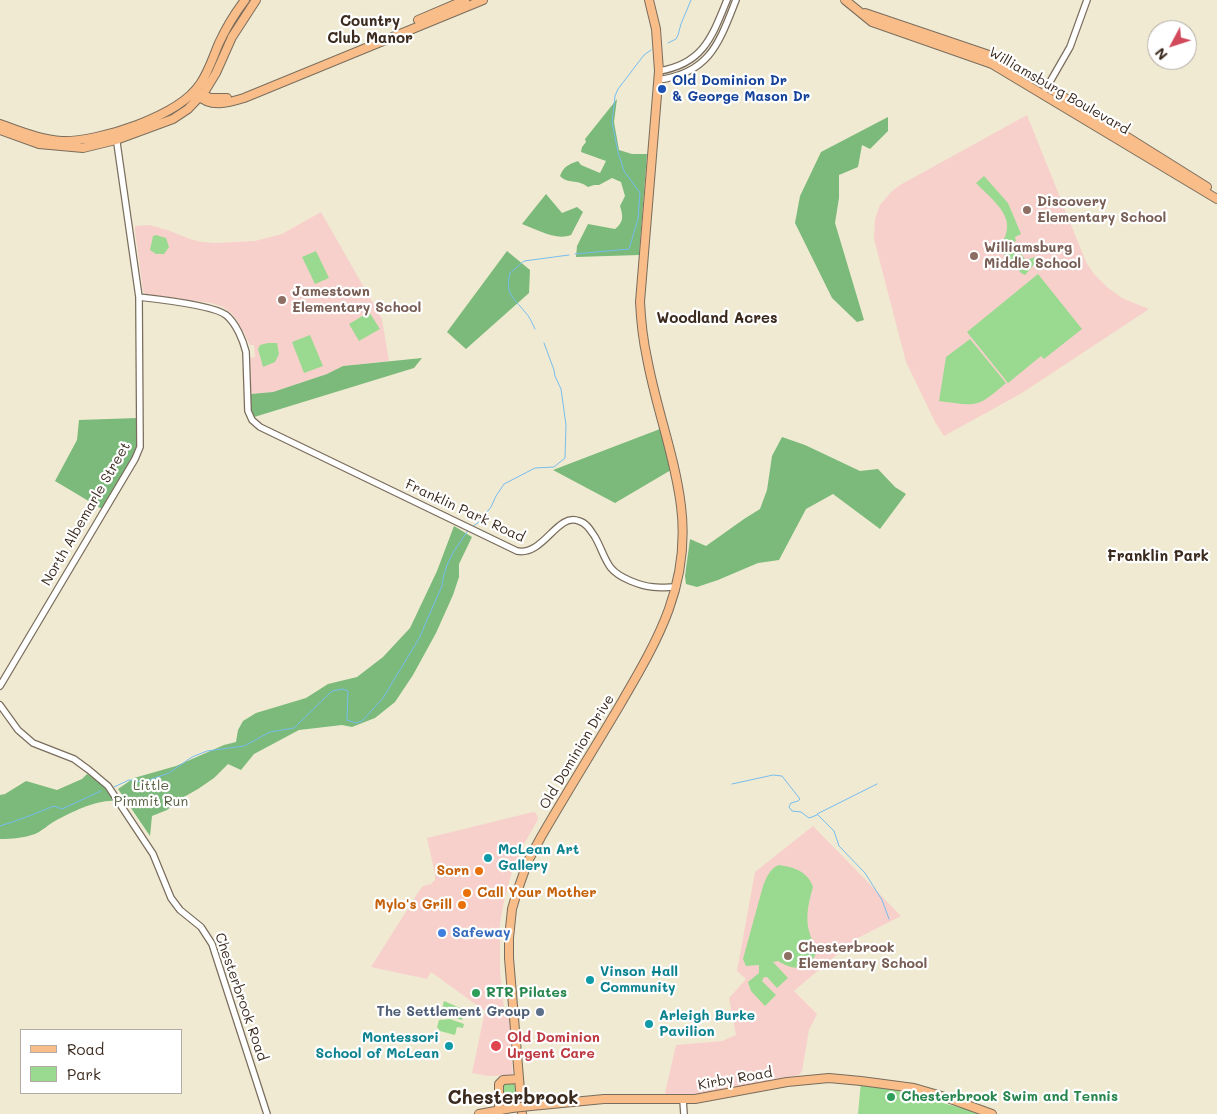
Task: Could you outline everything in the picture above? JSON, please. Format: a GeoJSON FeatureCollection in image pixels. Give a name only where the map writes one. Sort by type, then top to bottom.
{"type":"FeatureCollection","features":[{"type":"Feature","properties":{"kind":"main road"},"geometry":{"type":"LineString","coordinates":[[199,95],[205,75],[226,29],[245,0]]}},
{"type":"Feature","properties":{"kind":"main road"},"geometry":{"type":"LineString","coordinates":[[0,130],[39,144],[62,148],[83,148],[116,135],[173,118],[188,109],[213,79],[235,32],[256,0]]}},
{"type":"Feature","properties":{"kind":"main road"},"geometry":{"type":"LineString","coordinates":[[199,95],[220,98],[248,92],[465,0]]}},
{"type":"Feature","properties":{"kind":"main road"},"geometry":{"type":"LineString","coordinates":[[199,95],[212,104],[244,98],[483,0]]}},
{"type":"Feature","properties":{"kind":"main road","name":"Old Dominion Drive"},"geometry":{"type":"LineString","coordinates":[[522,1114],[509,954],[512,909],[528,861],[541,836],[654,646],[668,614],[676,587],[682,550],[681,506],[647,360],[640,302],[659,71],[656,29],[649,0]]}},
{"type":"Feature","properties":{"kind":"main road","name":"Williamsburg Boulevard"},"geometry":{"type":"LineString","coordinates":[[845,0],[872,22],[992,64],[1045,91],[1217,193]]}},
{"type":"Feature","properties":{"kind":"main road","name":"Williamsburg Boulevard"},"geometry":{"type":"LineString","coordinates":[[1045,91],[1217,199]]}},
{"type":"Feature","properties":{"kind":"main road"},"geometry":{"type":"LineString","coordinates":[[0,124],[38,137],[62,141],[86,140],[116,135]]}},
{"type":"Feature","properties":{"kind":"main road"},"geometry":{"type":"LineString","coordinates":[[499,1110],[498,1094],[500,1081],[519,1079]]}},
{"type":"Feature","properties":{"kind":"main road","name":"Kirby Road"},"geometry":{"type":"LineString","coordinates":[[479,1114],[512,1108],[604,1099],[683,1100],[712,1097],[792,1081],[838,1079],[914,1088],[945,1096],[992,1114]]}},
{"type":"Feature","properties":{"kind":"street"},"geometry":{"type":"LineString","coordinates":[[659,71],[680,66],[701,52],[713,35],[727,0]]}},
{"type":"Feature","properties":{"kind":"street"},"geometry":{"type":"LineString","coordinates":[[658,80],[684,74],[706,59],[720,40],[736,0]]}},
{"type":"Feature","properties":{"kind":"street"},"geometry":{"type":"LineString","coordinates":[[1045,91],[1070,47],[1087,0]]}},
{"type":"Feature","properties":{"kind":"street","name":"North Albemarle Street"},"geometry":{"type":"LineString","coordinates":[[0,686],[138,454],[141,440],[139,297],[116,135]]}},
{"type":"Feature","properties":{"kind":"street","name":"Franklin Park Road"},"geometry":{"type":"LineString","coordinates":[[139,297],[196,306],[218,311],[227,316],[234,326],[246,352],[248,411],[256,424],[517,552],[525,552],[541,544],[565,522],[573,519],[578,520],[585,524],[594,535],[615,572],[649,587],[676,587]]}},
{"type":"Feature","properties":{"kind":"street","name":"Chesterbrook Road"},"geometry":{"type":"LineString","coordinates":[[0,705],[24,737],[33,743],[74,759],[108,786],[154,854],[171,898],[180,910],[201,927],[209,938],[267,1114]]}},
{"type":"Feature","properties":{"kind":"street"},"geometry":{"type":"LineString","coordinates":[[683,1100],[684,1114]]}},
{"type":"Feature","properties":{"kind":"shaded area"},"geometry":{"type":"Polygon","coordinates":[[[1027,115],[1086,262],[1094,274],[1107,287],[1122,298],[1149,309],[1022,393],[944,436],[935,422],[906,362],[874,239],[875,219],[880,205],[900,185],[1027,115]]]}},
{"type":"Feature","properties":{"kind":"shaded area","name":"Jamestown Elementary School"},"geometry":{"type":"Polygon","coordinates":[[[321,212],[382,319],[389,361],[343,366],[327,374],[273,392],[251,394],[250,358],[255,357],[254,345],[250,345],[237,320],[223,307],[211,303],[146,294],[143,291],[135,226],[150,225],[202,242],[255,241],[282,234],[321,212]]]}},
{"type":"Feature","properties":{"kind":"shaded area"},"geometry":{"type":"Polygon","coordinates":[[[533,812],[536,813],[538,819],[522,848],[511,875],[500,924],[500,971],[504,1008],[509,1008],[513,1075],[488,1076],[472,1073],[485,1011],[431,972],[427,979],[371,967],[419,891],[423,886],[431,884],[435,880],[427,838],[533,812]]]}},
{"type":"Feature","properties":{"kind":"shaded area","name":"Chesterbrook Elementary School"},"geometry":{"type":"Polygon","coordinates":[[[813,826],[901,916],[854,940],[794,991],[817,1014],[809,1030],[802,1071],[799,1075],[750,1084],[751,1088],[698,1098],[670,1098],[665,1093],[676,1045],[722,1041],[736,1035],[729,998],[746,979],[737,971],[755,872],[813,826]]]}},
{"type":"Feature","properties":{"kind":"green space"},"geometry":{"type":"Polygon","coordinates":[[[617,99],[614,122],[619,150],[632,154],[647,154],[639,255],[576,257],[577,246],[588,224],[615,229],[620,224],[622,216],[620,206],[625,196],[621,182],[612,178],[599,185],[588,187],[584,184],[563,179],[560,176],[567,166],[578,161],[581,165],[600,173],[606,161],[581,152],[582,147],[586,142],[585,139],[617,99]]]}},
{"type":"Feature","properties":{"kind":"green space"},"geometry":{"type":"Polygon","coordinates":[[[888,117],[888,131],[870,149],[862,145],[858,167],[839,175],[839,198],[835,223],[864,320],[857,322],[832,298],[795,223],[800,196],[821,152],[888,117]]]}},
{"type":"Feature","properties":{"kind":"green space"},"geometry":{"type":"Polygon","coordinates":[[[984,176],[1008,203],[1021,234],[1015,237],[1016,241],[1013,242],[1019,255],[1021,254],[1026,260],[1035,257],[1037,261],[1025,275],[1000,250],[1006,233],[1006,221],[1001,209],[976,183],[984,176]]]}},
{"type":"Feature","properties":{"kind":"green space"},"geometry":{"type":"Polygon","coordinates":[[[546,194],[562,213],[577,207],[583,212],[571,235],[559,237],[522,224],[546,194]]]}},
{"type":"Feature","properties":{"kind":"green space"},"geometry":{"type":"Polygon","coordinates":[[[153,236],[166,238],[169,247],[164,254],[156,254],[150,250],[153,236]]]}},
{"type":"Feature","properties":{"kind":"green space"},"geometry":{"type":"Polygon","coordinates":[[[316,251],[329,278],[315,284],[302,257],[316,251]]]}},
{"type":"Feature","properties":{"kind":"green space"},"geometry":{"type":"Polygon","coordinates":[[[507,251],[530,270],[529,293],[466,349],[447,332],[507,251]]]}},
{"type":"Feature","properties":{"kind":"green space"},"geometry":{"type":"Polygon","coordinates":[[[1038,274],[1082,329],[1044,359],[1041,356],[1008,383],[967,332],[1038,274]]]}},
{"type":"Feature","properties":{"kind":"green space"},"geometry":{"type":"Polygon","coordinates":[[[369,312],[380,329],[359,341],[349,324],[369,312]]]}},
{"type":"Feature","properties":{"kind":"green space"},"geometry":{"type":"Polygon","coordinates":[[[310,335],[323,366],[304,373],[292,342],[310,335]]]}},
{"type":"Feature","properties":{"kind":"green space"},"geometry":{"type":"Polygon","coordinates":[[[970,339],[1006,383],[976,404],[939,401],[946,357],[970,339]]]}},
{"type":"Feature","properties":{"kind":"green space"},"geometry":{"type":"Polygon","coordinates":[[[277,343],[279,354],[275,362],[263,367],[258,349],[260,345],[277,343]]]}},
{"type":"Feature","properties":{"kind":"green space"},"geometry":{"type":"Polygon","coordinates":[[[422,358],[414,368],[251,418],[251,394],[273,392],[327,374],[343,366],[422,358]]]}},
{"type":"Feature","properties":{"kind":"green space"},"geometry":{"type":"Polygon","coordinates":[[[137,418],[137,450],[102,509],[55,481],[77,440],[79,420],[137,418]]]}},
{"type":"Feature","properties":{"kind":"green space"},"geometry":{"type":"Polygon","coordinates":[[[660,429],[671,470],[615,503],[553,470],[660,429]]]}},
{"type":"Feature","properties":{"kind":"green space"},"geometry":{"type":"Polygon","coordinates":[[[782,437],[805,445],[860,471],[878,469],[895,487],[906,494],[880,529],[833,494],[806,509],[779,560],[758,563],[697,587],[686,584],[685,576],[690,539],[706,546],[760,509],[767,490],[772,456],[782,437]]]}},
{"type":"Feature","properties":{"kind":"green space"},"geometry":{"type":"Polygon","coordinates":[[[454,526],[472,537],[459,564],[459,577],[453,595],[436,633],[413,675],[395,702],[375,718],[352,727],[342,725],[299,730],[254,754],[241,770],[228,764],[214,778],[198,789],[182,798],[167,810],[152,816],[150,836],[118,789],[134,778],[176,766],[224,745],[236,742],[238,730],[243,721],[256,713],[306,698],[328,684],[357,677],[383,657],[410,628],[437,571],[454,526]]]}},
{"type":"Feature","properties":{"kind":"green space","name":"Little Pimmit Run"},"geometry":{"type":"Polygon","coordinates":[[[87,774],[104,786],[117,801],[101,802],[85,807],[55,821],[35,834],[18,838],[0,839],[0,795],[26,781],[57,790],[82,779],[87,774]]]}},
{"type":"Feature","properties":{"kind":"green space"},"geometry":{"type":"Polygon","coordinates":[[[779,865],[800,871],[811,882],[813,887],[807,920],[816,954],[808,964],[798,968],[778,961],[773,962],[788,978],[777,988],[767,977],[764,977],[762,981],[776,995],[765,1006],[751,991],[748,982],[759,973],[759,965],[746,966],[743,959],[763,886],[771,870],[779,865]]]}},
{"type":"Feature","properties":{"kind":"green space"},"geometry":{"type":"Polygon","coordinates":[[[444,1001],[465,1010],[462,1020],[441,1013],[444,1001]]]}},
{"type":"Feature","properties":{"kind":"green space"},"geometry":{"type":"Polygon","coordinates":[[[450,1019],[464,1024],[463,1028],[457,1027],[455,1035],[440,1031],[437,1027],[439,1020],[450,1019]]]}},
{"type":"Feature","properties":{"kind":"green space","name":"Chesterbrook Swim and Tennis"},"geometry":{"type":"Polygon","coordinates":[[[861,1081],[984,1114],[858,1114],[861,1081]]]}},
{"type":"Feature","properties":{"kind":"green space"},"geometry":{"type":"Polygon","coordinates":[[[513,1083],[516,1088],[518,1103],[502,1102],[502,1084],[513,1083]]]}},
{"type":"Feature","properties":{"kind":"waterway","name":"Little Pimmit Run"},"geometry":{"type":"LineString","coordinates":[[668,43],[676,39],[691,0]]}},
{"type":"Feature","properties":{"kind":"waterway","name":"Little Pimmit Run"},"geometry":{"type":"LineString","coordinates":[[575,254],[629,249],[638,219],[640,193],[624,171],[612,122],[615,96],[618,89],[644,55],[651,50]]}},
{"type":"Feature","properties":{"kind":"waterway","name":"Little Pimmit Run"},"geometry":{"type":"LineString","coordinates":[[535,329],[528,316],[509,291],[510,273],[524,261],[569,255]]}},
{"type":"Feature","properties":{"kind":"waterway","name":"Little Pimmit Run"},"geometry":{"type":"LineString","coordinates":[[472,527],[479,522],[491,507],[504,484],[535,468],[554,467],[565,458],[566,425],[561,389],[544,343]]}},
{"type":"Feature","properties":{"kind":"waterway","name":"Little Pimmit Run"},"geometry":{"type":"LineString","coordinates":[[114,787],[129,780],[143,782],[169,773],[192,757],[207,751],[244,746],[270,732],[294,728],[332,691],[343,689],[348,691],[347,720],[356,723],[362,721],[383,698],[420,637],[442,586],[447,565],[469,529]]}},
{"type":"Feature","properties":{"kind":"waterway"},"geometry":{"type":"LineString","coordinates":[[732,784],[773,775],[782,776],[800,799],[791,803],[789,807],[792,811],[801,812],[809,818],[817,815]]}},
{"type":"Feature","properties":{"kind":"waterway"},"geometry":{"type":"LineString","coordinates":[[877,784],[817,814],[834,831],[839,846],[865,873],[882,900],[889,919]]}},
{"type":"Feature","properties":{"kind":"waterway","name":"Little Pimmit Run"},"geometry":{"type":"LineString","coordinates":[[0,826],[54,806],[62,809],[101,791]]}},
{"type":"Feature","properties":{"kind":"place","name":"Old Dominion Dr & George Mason Dr"},"geometry":{"type":"Point","coordinates":[662,89]}},
{"type":"Feature","properties":{"kind":"place","name":"Discovery Elementary School"},"geometry":{"type":"Point","coordinates":[1027,210]}},
{"type":"Feature","properties":{"kind":"place","name":"Williamsburg Middle School"},"geometry":{"type":"Point","coordinates":[974,256]}},
{"type":"Feature","properties":{"kind":"place","name":"Jamestown Elementary School"},"geometry":{"type":"Point","coordinates":[282,300]}},
{"type":"Feature","properties":{"kind":"place","name":"McLean Art Gallery"},"geometry":{"type":"Point","coordinates":[488,858]}},
{"type":"Feature","properties":{"kind":"place","name":"Sorn"},"geometry":{"type":"Point","coordinates":[479,871]}},
{"type":"Feature","properties":{"kind":"place","name":"Call Your Mother"},"geometry":{"type":"Point","coordinates":[467,893]}},
{"type":"Feature","properties":{"kind":"place","name":"Mylo's Grill"},"geometry":{"type":"Point","coordinates":[462,905]}},
{"type":"Feature","properties":{"kind":"place","name":"Safeway"},"geometry":{"type":"Point","coordinates":[442,933]}},
{"type":"Feature","properties":{"kind":"place","name":"Chesterbrook Elementary School"},"geometry":{"type":"Point","coordinates":[788,956]}},
{"type":"Feature","properties":{"kind":"place","name":"Vinson Hall Community"},"geometry":{"type":"Point","coordinates":[590,980]}},
{"type":"Feature","properties":{"kind":"place","name":"RTR Pilates"},"geometry":{"type":"Point","coordinates":[476,993]}},
{"type":"Feature","properties":{"kind":"place","name":"The Settlement Group"},"geometry":{"type":"Point","coordinates":[540,1012]}},
{"type":"Feature","properties":{"kind":"place","name":"Arleigh Burke Pavilion"},"geometry":{"type":"Point","coordinates":[649,1024]}},
{"type":"Feature","properties":{"kind":"place","name":"Montessori School of McLean"},"geometry":{"type":"Point","coordinates":[449,1046]}},
{"type":"Feature","properties":{"kind":"place","name":"Old Dominion Urgent Care"},"geometry":{"type":"Point","coordinates":[496,1046]}},
{"type":"Feature","properties":{"kind":"place","name":"Chesterbrook Swim and Tennis"},"geometry":{"type":"Point","coordinates":[891,1097]}},
{"type":"Feature","properties":{"kind":"district","name":"Country Club Manor"},"geometry":{"type":"Point","coordinates":[370,30]}},
{"type":"Feature","properties":{"kind":"district","name":"Woodland Acres"},"geometry":{"type":"Point","coordinates":[717,318]}},
{"type":"Feature","properties":{"kind":"district","name":"Franklin Park"},"geometry":{"type":"Point","coordinates":[1158,556]}},
{"type":"Feature","properties":{"kind":"district","name":"Chesterbrook"},"geometry":{"type":"Point","coordinates":[513,1098]}}]}
